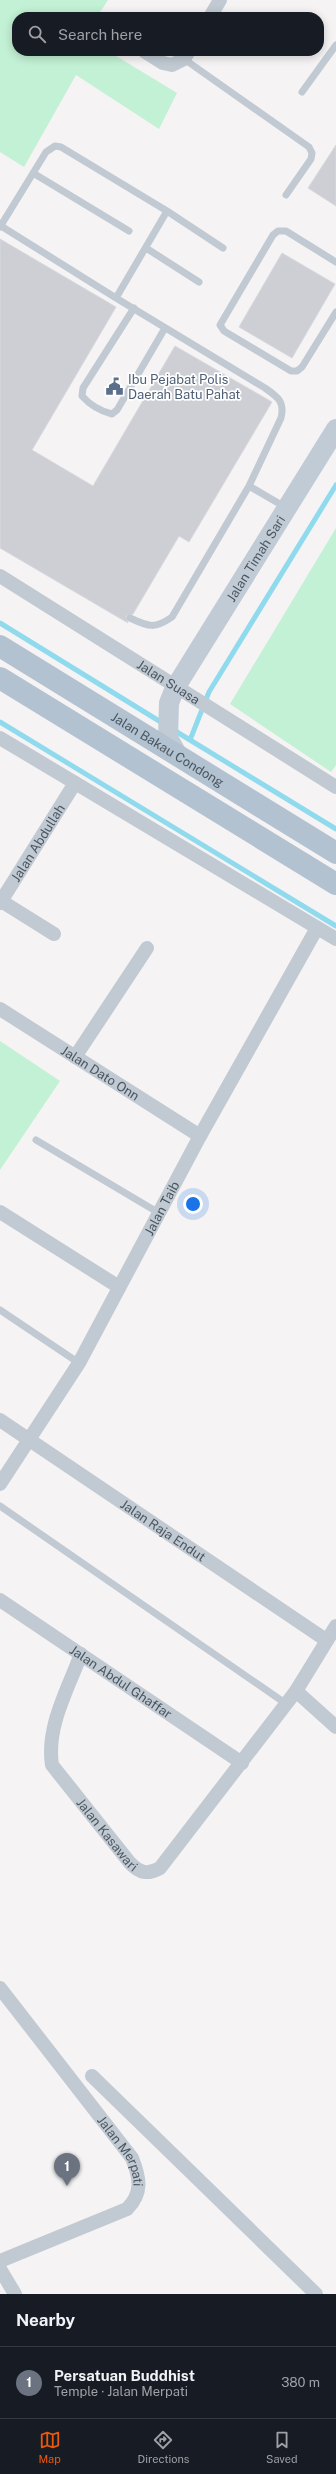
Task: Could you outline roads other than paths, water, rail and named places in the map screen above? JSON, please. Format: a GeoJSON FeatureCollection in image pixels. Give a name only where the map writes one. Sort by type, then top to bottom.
{"type":"FeatureCollection","features":[{"type":"Feature","properties":{"kind":"main road","name":"Jalan Bakau Condong"},"geometry":{"type":"LineString","coordinates":[[0,646],[172,746],[336,853]]}},
{"type":"Feature","properties":{"kind":"main road","name":"Jalan Bakau Condong"},"geometry":{"type":"LineString","coordinates":[[3,681],[336,884]]}},
{"type":"Feature","properties":{"kind":"street"},"geometry":{"type":"LineString","coordinates":[[213,12],[220,0]]}},
{"type":"Feature","properties":{"kind":"street"},"geometry":{"type":"LineString","coordinates":[[152,56],[163,63],[172,65],[185,56]]}},
{"type":"Feature","properties":{"kind":"street","name":"Jalan Timah Sari"},"geometry":{"type":"LineString","coordinates":[[172,695],[336,429]]}},
{"type":"Feature","properties":{"kind":"street","name":"Jalan Suasa"},"geometry":{"type":"LineString","coordinates":[[0,576],[172,695],[194,699],[336,787]]}},
{"type":"Feature","properties":{"kind":"street"},"geometry":{"type":"LineString","coordinates":[[172,695],[172,746]]}},
{"type":"Feature","properties":{"kind":"street"},"geometry":{"type":"LineString","coordinates":[[0,738],[336,939]]}},
{"type":"Feature","properties":{"kind":"street","name":"Jalan Abdullah"},"geometry":{"type":"LineString","coordinates":[[1,902],[76,783]]}},
{"type":"Feature","properties":{"kind":"street"},"geometry":{"type":"LineString","coordinates":[[1,902],[54,934]]}},
{"type":"Feature","properties":{"kind":"street","name":"Jalan Taib"},"geometry":{"type":"LineString","coordinates":[[0,1484],[79,1363],[200,1136],[317,928]]}},
{"type":"Feature","properties":{"kind":"street"},"geometry":{"type":"LineString","coordinates":[[75,1057],[147,948]]}},
{"type":"Feature","properties":{"kind":"street","name":"Jalan Dato Onn"},"geometry":{"type":"LineString","coordinates":[[0,1009],[200,1136]]}},
{"type":"Feature","properties":{"kind":"street"},"geometry":{"type":"LineString","coordinates":[[0,1212],[119,1287]]}},
{"type":"Feature","properties":{"kind":"street","name":"Jalan Raja Endut"},"geometry":{"type":"LineString","coordinates":[[0,1420],[326,1640]]}},
{"type":"Feature","properties":{"kind":"street","name":"Jalan Abdul Ghaffar"},"geometry":{"type":"LineString","coordinates":[[0,1600],[242,1763]]}},
{"type":"Feature","properties":{"kind":"street"},"geometry":{"type":"LineString","coordinates":[[242,1763],[285,1703],[296,1691],[336,1626]]}},
{"type":"Feature","properties":{"kind":"street","name":"Jalan Kasawari"},"geometry":{"type":"LineString","coordinates":[[81,1654],[52,1730],[50,1752],[52,1765],[139,1872],[150,1874],[160,1868],[242,1763]]}},
{"type":"Feature","properties":{"kind":"street"},"geometry":{"type":"LineString","coordinates":[[296,1691],[336,1727]]}},
{"type":"Feature","properties":{"kind":"street","name":"Jalan Merpati"},"geometry":{"type":"LineString","coordinates":[[0,1988],[132,2158],[140,2177],[137,2197],[127,2209],[0,2261]]}},
{"type":"Feature","properties":{"kind":"street"},"geometry":{"type":"LineString","coordinates":[[92,2076],[316,2294]]}},
{"type":"Feature","properties":{"kind":"street"},"geometry":{"type":"LineString","coordinates":[[0,2269],[15,2294]]}},
{"type":"Feature","properties":{"kind":"lane"},"geometry":{"type":"LineString","coordinates":[[302,92],[336,45]]}},
{"type":"Feature","properties":{"kind":"lane"},"geometry":{"type":"LineString","coordinates":[[187,56],[308,147],[312,152],[311,158],[286,195]]}},
{"type":"Feature","properties":{"kind":"lane"},"geometry":{"type":"LineString","coordinates":[[130,618],[151,627],[161,624],[172,616],[249,486],[284,409],[281,401],[265,388],[0,226],[50,148],[55,146],[62,147],[167,211],[223,248]]}},
{"type":"Feature","properties":{"kind":"lane"},"geometry":{"type":"LineString","coordinates":[[33,173],[129,231]]}},
{"type":"Feature","properties":{"kind":"lane"},"geometry":{"type":"LineString","coordinates":[[116,298],[167,211]]}},
{"type":"Feature","properties":{"kind":"lane"},"geometry":{"type":"LineString","coordinates":[[336,262],[286,232],[278,231],[273,235],[220,325],[224,331],[290,371],[297,371],[302,367],[336,312]]}},
{"type":"Feature","properties":{"kind":"lane"},"geometry":{"type":"LineString","coordinates":[[146,248],[198,282]]}},
{"type":"Feature","properties":{"kind":"lane"},"geometry":{"type":"LineString","coordinates":[[134,308],[83,388],[82,396],[88,402],[105,412],[112,414],[117,410],[165,328]]}},
{"type":"Feature","properties":{"kind":"lane"},"geometry":{"type":"LineString","coordinates":[[249,486],[287,508]]}},
{"type":"Feature","properties":{"kind":"lane"},"geometry":{"type":"LineString","coordinates":[[36,1140],[160,1213]]}},
{"type":"Feature","properties":{"kind":"lane"},"geometry":{"type":"LineString","coordinates":[[0,1310],[79,1363]]}},
{"type":"Feature","properties":{"kind":"lane"},"geometry":{"type":"LineString","coordinates":[[0,1506],[285,1703]]}},
{"type":"Feature","properties":{"kind":"waterway"},"geometry":{"type":"LineString","coordinates":[[336,485],[209,692],[190,740],[336,829]]}},
{"type":"Feature","properties":{"kind":"waterway"},"geometry":{"type":"LineString","coordinates":[[0,623],[164,724]]}},
{"type":"Feature","properties":{"kind":"waterway"},"geometry":{"type":"LineString","coordinates":[[0,722],[336,926]]}},
{"type":"Feature","properties":{"kind":"waterway"},"geometry":{"type":"LineString","coordinates":[[172,729],[190,740]]}},
{"type":"Feature","properties":{"kind":"place","name":"Ibu Pejabat Polis Daerah Batu Pahat"},"geometry":{"type":"Point","coordinates":[115,386]}},
{"type":"Feature","properties":{"kind":"place","name":"Persatuan Buddhist"},"geometry":{"type":"Point","coordinates":[67,2186]}}]}
